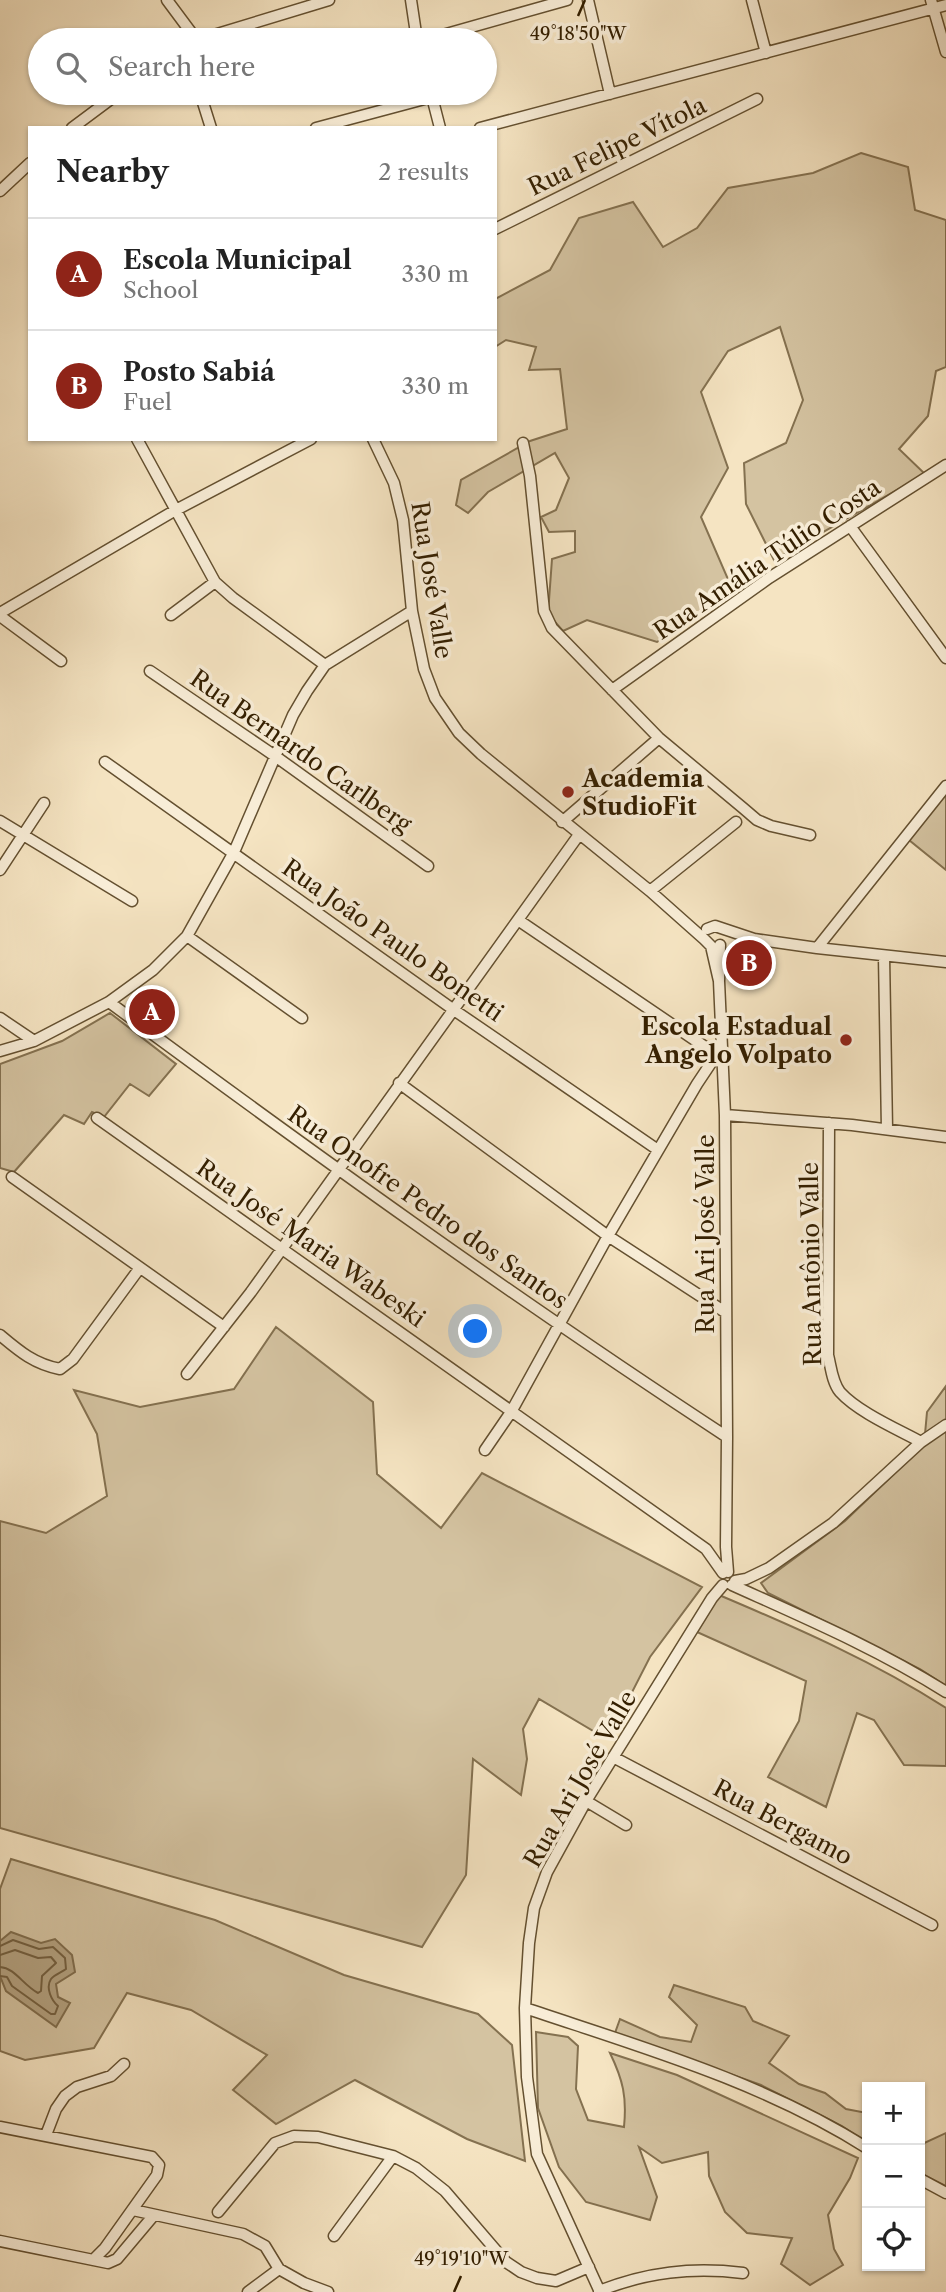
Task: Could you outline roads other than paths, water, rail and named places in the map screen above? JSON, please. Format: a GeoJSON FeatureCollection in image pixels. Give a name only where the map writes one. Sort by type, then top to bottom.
{"type":"FeatureCollection","features":[{"type":"Feature","properties":{"kind":"street"},"geometry":{"type":"LineString","coordinates":[[167,0],[188,28]]}},
{"type":"Feature","properties":{"kind":"street"},"geometry":{"type":"LineString","coordinates":[[234,28],[329,0]]}},
{"type":"Feature","properties":{"kind":"street"},"geometry":{"type":"LineString","coordinates":[[411,0],[416,28]]}},
{"type":"Feature","properties":{"kind":"street"},"geometry":{"type":"LineString","coordinates":[[468,28],[567,0]]}},
{"type":"Feature","properties":{"kind":"street"},"geometry":{"type":"LineString","coordinates":[[588,0],[610,94]]}},
{"type":"Feature","properties":{"kind":"street"},"geometry":{"type":"LineString","coordinates":[[752,0],[766,52]]}},
{"type":"Feature","properties":{"kind":"street"},"geometry":{"type":"LineString","coordinates":[[488,126],[766,52],[932,4],[946,5]]}},
{"type":"Feature","properties":{"kind":"street"},"geometry":{"type":"LineString","coordinates":[[932,4],[946,52]]}},
{"type":"Feature","properties":{"kind":"street","name":"Rua Felipe Vítola"},"geometry":{"type":"LineString","coordinates":[[497,228],[757,99]]}},
{"type":"Feature","properties":{"kind":"street"},"geometry":{"type":"LineString","coordinates":[[75,126],[103,105]]}},
{"type":"Feature","properties":{"kind":"street"},"geometry":{"type":"LineString","coordinates":[[203,105],[210,126]]}},
{"type":"Feature","properties":{"kind":"street"},"geometry":{"type":"LineString","coordinates":[[323,126],[396,105]]}},
{"type":"Feature","properties":{"kind":"street"},"geometry":{"type":"LineString","coordinates":[[434,105],[439,126]]}},
{"type":"Feature","properties":{"kind":"street"},"geometry":{"type":"LineString","coordinates":[[0,191],[28,165]]}},
{"type":"Feature","properties":{"kind":"street"},"geometry":{"type":"LineString","coordinates":[[138,441],[215,582],[325,666]]}},
{"type":"Feature","properties":{"kind":"street"},"geometry":{"type":"LineString","coordinates":[[61,661],[0,615],[174,511],[307,441]]}},
{"type":"Feature","properties":{"kind":"street","name":"Rua José Valle"},"geometry":{"type":"LineString","coordinates":[[374,441],[394,483],[403,520],[412,611],[424,669],[435,698],[459,733],[481,754],[677,915],[715,938],[754,939],[946,962]]}},
{"type":"Feature","properties":{"kind":"street"},"geometry":{"type":"LineString","coordinates":[[523,443],[530,476],[544,611],[552,628],[659,738],[757,820],[810,835]]}},
{"type":"Feature","properties":{"kind":"street","name":"Rua Amália Túlio Costa"},"geometry":{"type":"LineString","coordinates":[[612,690],[769,578],[946,465]]}},
{"type":"Feature","properties":{"kind":"street"},"geometry":{"type":"LineString","coordinates":[[850,526],[946,658]]}},
{"type":"Feature","properties":{"kind":"street"},"geometry":{"type":"LineString","coordinates":[[171,615],[215,582]]}},
{"type":"Feature","properties":{"kind":"street"},"geometry":{"type":"LineString","coordinates":[[0,1051],[34,1041],[109,1002],[153,970],[187,936],[234,852],[293,715],[325,666],[412,611]]}},
{"type":"Feature","properties":{"kind":"street","name":"Rua Bernardo Carlberg"},"geometry":{"type":"LineString","coordinates":[[150,671],[275,756],[428,866]]}},
{"type":"Feature","properties":{"kind":"street"},"geometry":{"type":"LineString","coordinates":[[562,822],[659,738]]}},
{"type":"Feature","properties":{"kind":"street","name":"Rua João Paulo Bonetti"},"geometry":{"type":"LineString","coordinates":[[105,762],[454,1010],[658,1150]]}},
{"type":"Feature","properties":{"kind":"street"},"geometry":{"type":"LineString","coordinates":[[817,948],[946,786]]}},
{"type":"Feature","properties":{"kind":"street"},"geometry":{"type":"LineString","coordinates":[[0,870],[44,803]]}},
{"type":"Feature","properties":{"kind":"street"},"geometry":{"type":"LineString","coordinates":[[0,821],[132,901]]}},
{"type":"Feature","properties":{"kind":"street"},"geometry":{"type":"LineString","coordinates":[[650,891],[736,822]]}},
{"type":"Feature","properties":{"kind":"street"},"geometry":{"type":"LineString","coordinates":[[187,1374],[283,1248],[579,836]]}},
{"type":"Feature","properties":{"kind":"street"},"geometry":{"type":"LineString","coordinates":[[485,1450],[511,1412],[608,1236],[719,1051],[518,920]]}},
{"type":"Feature","properties":{"kind":"street"},"geometry":{"type":"LineString","coordinates":[[187,936],[302,1018]]}},
{"type":"Feature","properties":{"kind":"street","name":"Rua Ari José Valle"},"geometry":{"type":"LineString","coordinates":[[600,2291],[537,2154],[527,2077],[525,2008],[529,1943],[534,1908],[547,1872],[586,1801],[712,1598],[731,1579],[726,1547],[725,1115],[719,1051],[719,981],[715,938]]}},
{"type":"Feature","properties":{"kind":"street"},"geometry":{"type":"LineString","coordinates":[[884,956],[887,1129]]}},
{"type":"Feature","properties":{"kind":"street","name":"Rua Onofre Pedro dos Santos"},"geometry":{"type":"LineString","coordinates":[[109,1002],[339,1171],[559,1326],[727,1437]]}},
{"type":"Feature","properties":{"kind":"street"},"geometry":{"type":"LineString","coordinates":[[0,1018],[34,1041]]}},
{"type":"Feature","properties":{"kind":"street"},"geometry":{"type":"LineString","coordinates":[[399,1083],[608,1236],[725,1312]]}},
{"type":"Feature","properties":{"kind":"street"},"geometry":{"type":"LineString","coordinates":[[725,1115],[887,1129],[946,1137]]}},
{"type":"Feature","properties":{"kind":"street","name":"Rua José Maria Wabeski"},"geometry":{"type":"LineString","coordinates":[[97,1118],[706,1549],[731,1579]]}},
{"type":"Feature","properties":{"kind":"street","name":"Rua Antônio Valle"},"geometry":{"type":"LineString","coordinates":[[830,1124],[828,1342],[832,1374],[839,1391],[859,1407],[921,1442]]}},
{"type":"Feature","properties":{"kind":"street"},"geometry":{"type":"LineString","coordinates":[[12,1177],[224,1327]]}},
{"type":"Feature","properties":{"kind":"street"},"geometry":{"type":"LineString","coordinates":[[0,1335],[29,1359],[60,1369],[73,1359],[139,1269]]}},
{"type":"Feature","properties":{"kind":"street"},"geometry":{"type":"LineString","coordinates":[[731,1579],[769,1568],[833,1523],[921,1442],[946,1425]]}},
{"type":"Feature","properties":{"kind":"street"},"geometry":{"type":"LineString","coordinates":[[706,1549],[726,1547]]}},
{"type":"Feature","properties":{"kind":"street"},"geometry":{"type":"LineString","coordinates":[[731,1579],[748,1592],[848,1638],[907,1668],[946,1692]]}},
{"type":"Feature","properties":{"kind":"street","name":"Rua Bergamo"},"geometry":{"type":"LineString","coordinates":[[613,1757],[932,1924]]}},
{"type":"Feature","properties":{"kind":"street"},"geometry":{"type":"LineString","coordinates":[[586,1801],[626,1825]]}},
{"type":"Feature","properties":{"kind":"street"},"geometry":{"type":"LineString","coordinates":[[525,2008],[664,2055],[763,2093],[862,2145]]}},
{"type":"Feature","properties":{"kind":"street"},"geometry":{"type":"LineString","coordinates":[[46,2135],[56,2109],[65,2096],[77,2087],[111,2076],[124,2064]]}},
{"type":"Feature","properties":{"kind":"street"},"geometry":{"type":"LineString","coordinates":[[0,2127],[152,2157],[159,2165],[157,2175],[133,2210],[93,2260]]}},
{"type":"Feature","properties":{"kind":"street"},"geometry":{"type":"LineString","coordinates":[[218,2213],[275,2143],[294,2136],[318,2137],[393,2156],[416,2168],[445,2191],[506,2262],[521,2272],[556,2281],[589,2267]]}},
{"type":"Feature","properties":{"kind":"street"},"geometry":{"type":"LineString","coordinates":[[334,2236],[393,2156]]}},
{"type":"Feature","properties":{"kind":"street"},"geometry":{"type":"LineString","coordinates":[[925,2182],[946,2193]]}},
{"type":"Feature","properties":{"kind":"street"},"geometry":{"type":"LineString","coordinates":[[133,2210],[243,2234],[265,2246],[279,2269],[328,2292]]}},
{"type":"Feature","properties":{"kind":"street"},"geometry":{"type":"LineString","coordinates":[[0,2241],[108,2263],[117,2259],[154,2214]]}},
{"type":"Feature","properties":{"kind":"street"},"geometry":{"type":"LineString","coordinates":[[248,2292],[279,2269]]}},
{"type":"Feature","properties":{"kind":"street"},"geometry":{"type":"LineString","coordinates":[[600,2291],[645,2275],[671,2271],[713,2269],[743,2273]]}},
{"type":"Feature","properties":{"kind":"water"},"geometry":{"type":"Polygon","coordinates":[[[11,1932],[41,1943],[55,1939],[72,1955],[75,1972],[56,1984],[58,1997],[70,2003],[56,2027],[6,1991],[0,1976],[0,1941],[11,1932]]]}},
{"type":"Feature","properties":{"kind":"place","name":"Academia StudioFit"},"geometry":{"type":"Point","coordinates":[568,792]}},
{"type":"Feature","properties":{"kind":"place","name":"Posto Sabiá"},"geometry":{"type":"Point","coordinates":[749,963]}},
{"type":"Feature","properties":{"kind":"place","name":"Escola Municipal"},"geometry":{"type":"Point","coordinates":[152,1012]}},
{"type":"Feature","properties":{"kind":"place","name":"Escola Estadual Angelo Volpato"},"geometry":{"type":"Point","coordinates":[846,1040]}}]}
